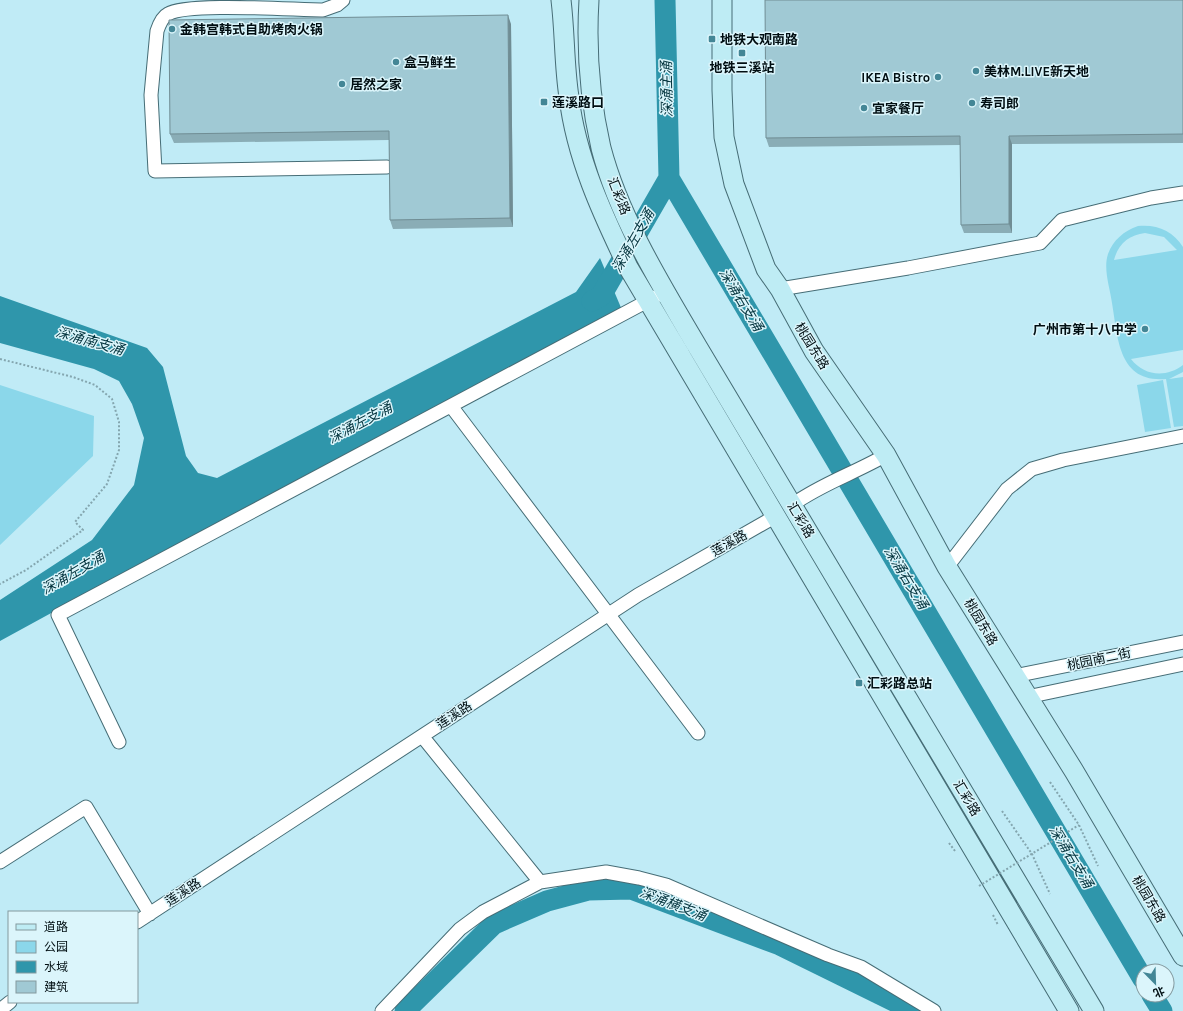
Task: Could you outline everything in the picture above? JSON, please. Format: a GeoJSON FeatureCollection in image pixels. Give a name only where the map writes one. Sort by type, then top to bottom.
{"type":"FeatureCollection","features":[{"type":"Feature","properties":{"kind":"street"},"geometry":{"type":"LineString","coordinates":[[343,0],[337,5],[323,10],[190,8],[167,14],[160,23],[157,31],[151,95],[155,171],[387,167]]}},
{"type":"Feature","properties":{"kind":"street","name":"桃园东路"},"geometry":{"type":"LineString","coordinates":[[722,0],[722,118],[727,156],[749,227],[766,269],[780,289],[814,351],[886,455],[947,567],[1074,771],[1183,956]]}},
{"type":"Feature","properties":{"kind":"street","name":"桃园东路"},"geometry":{"type":"LineString","coordinates":[[733,0],[734,112],[739,149],[748,188],[774,264],[780,289]]}},
{"type":"Feature","properties":{"kind":"street","name":"汇彩路"},"geometry":{"type":"LineString","coordinates":[[589,1],[589,57],[595,116],[602,149],[625,210],[654,272],[1094,1011]]}},
{"type":"Feature","properties":{"kind":"street","name":"汇彩路"},"geometry":{"type":"LineString","coordinates":[[562,2],[568,98],[574,124],[587,171],[608,225],[637,284],[1070,1011]]}},
{"type":"Feature","properties":{"kind":"street"},"geometry":{"type":"LineString","coordinates":[[780,289],[908,268],[1040,243],[1062,220],[1150,198],[1183,193]]}},
{"type":"Feature","properties":{"kind":"street"},"geometry":{"type":"LineString","coordinates":[[119,742],[58,615],[665,292]]}},
{"type":"Feature","properties":{"kind":"street"},"geometry":{"type":"LineString","coordinates":[[680,357],[697,346]]}},
{"type":"Feature","properties":{"kind":"street"},"geometry":{"type":"LineString","coordinates":[[451,406],[698,733]]}},
{"type":"Feature","properties":{"kind":"street"},"geometry":{"type":"LineString","coordinates":[[947,567],[1007,489],[1032,469],[1062,460],[1183,436]]}},
{"type":"Feature","properties":{"kind":"street"},"geometry":{"type":"LineString","coordinates":[[792,506],[806,495],[886,455]]}},
{"type":"Feature","properties":{"kind":"street","name":"莲溪路"},"geometry":{"type":"LineString","coordinates":[[138,921],[608,614],[676,572],[776,516]]}},
{"type":"Feature","properties":{"kind":"street","name":"桃园南二街"},"geometry":{"type":"LineString","coordinates":[[1014,676],[1183,642]]}},
{"type":"Feature","properties":{"kind":"street","name":"桃园南二街"},"geometry":{"type":"LineString","coordinates":[[1027,697],[1183,664]]}},
{"type":"Feature","properties":{"kind":"street"},"geometry":{"type":"LineString","coordinates":[[422,736],[540,882]]}},
{"type":"Feature","properties":{"kind":"street"},"geometry":{"type":"LineString","coordinates":[[0,862],[86,807],[150,914]]}},
{"type":"Feature","properties":{"kind":"street"},"geometry":{"type":"LineString","coordinates":[[382,1011],[460,929],[483,912],[540,882],[606,872],[666,885],[828,955],[861,967],[934,1011]]}},
{"type":"Feature","properties":{"kind":"path"},"geometry":{"type":"LineString","coordinates":[[0,359],[73,377],[95,385],[112,398],[119,422],[119,450],[107,484],[75,522],[83,530],[26,570],[0,584]]}},
{"type":"Feature","properties":{"kind":"path"},"geometry":{"type":"LineString","coordinates":[[1050,782],[1079,825],[1098,866]]}},
{"type":"Feature","properties":{"kind":"path"},"geometry":{"type":"LineString","coordinates":[[1002,811],[1032,854],[1050,894]]}},
{"type":"Feature","properties":{"kind":"path"},"geometry":{"type":"LineString","coordinates":[[979,886],[1079,825]]}},
{"type":"Feature","properties":{"kind":"green space"},"geometry":{"type":"Polygon","coordinates":[[[1138,226],[1152,226],[1164,230],[1179,241],[1183,247],[1183,350],[1131,359],[1142,369],[1156,373],[1170,372],[1183,365],[1183,372],[1169,379],[1183,377],[1183,426],[1174,427],[1166,379],[1150,378],[1138,374],[1129,366],[1123,356],[1119,343],[1106,266],[1108,254],[1113,244],[1124,233],[1138,226]],[[1145,233],[1129,238],[1118,249],[1114,260],[1177,250],[1164,237],[1145,233]]]}},
{"type":"Feature","properties":{"kind":"green space"},"geometry":{"type":"Polygon","coordinates":[[[1163,380],[1171,428],[1145,432],[1137,385],[1163,380]]]}},
{"type":"Feature","properties":{"kind":"green space"},"geometry":{"type":"Polygon","coordinates":[[[0,385],[94,416],[93,456],[0,545],[0,385]]]}},
{"type":"Feature","properties":{"kind":"water","name":"深涌南支涌"},"geometry":{"type":"Polygon","coordinates":[[[600,258],[622,310],[150,559],[0,641],[0,600],[92,540],[134,485],[144,438],[132,404],[119,381],[94,369],[0,343],[0,296],[147,348],[163,367],[186,456],[198,473],[217,478],[576,292],[600,258]]]}},
{"type":"Feature","properties":{"kind":"building","name":"美林M.LIVE新天地"},"geometry":{"type":"Polygon","coordinates":[[[765,0],[1183,0],[1183,134],[1009,136],[1009,224],[961,225],[960,136],[766,138],[765,0]]]}},
{"type":"Feature","properties":{"kind":"building","name":"居然之家"},"geometry":{"type":"Polygon","coordinates":[[[508,15],[510,218],[390,220],[389,131],[170,134],[169,20],[508,15]]]}},
{"type":"Feature","properties":{"kind":"waterway","name":"深涌右支涌"},"geometry":{"type":"LineString","coordinates":[[665,0],[669,178],[1135,965]]}},
{"type":"Feature","properties":{"kind":"waterway","name":"深涌左支涌"},"geometry":{"type":"LineString","coordinates":[[592,301],[601,296],[669,178]]}},
{"type":"Feature","properties":{"kind":"waterway","name":"深涌横支涌"},"geometry":{"type":"LineString","coordinates":[[405,1011],[494,924],[547,901],[588,890],[631,889],[780,945],[914,1011]]}},
{"type":"Feature","properties":{"kind":"waterway","name":"深涌右支涌"},"geometry":{"type":"LineString","coordinates":[[1157,1003],[1162,1011]]}},
{"type":"Feature","properties":{"kind":"place","name":"金韩宫韩式自助烤肉火锅"},"geometry":{"type":"Point","coordinates":[172,29]}},
{"type":"Feature","properties":{"kind":"place","name":"地铁大观南路"},"geometry":{"type":"Point","coordinates":[712,39]}},
{"type":"Feature","properties":{"kind":"place","name":"地铁三溪站"},"geometry":{"type":"Point","coordinates":[742,53]}},
{"type":"Feature","properties":{"kind":"place","name":"盒马鲜生"},"geometry":{"type":"Point","coordinates":[396,62]}},
{"type":"Feature","properties":{"kind":"place","name":"美林M.LIVE新天地"},"geometry":{"type":"Point","coordinates":[976,71]}},
{"type":"Feature","properties":{"kind":"place","name":"IKEA Bistro"},"geometry":{"type":"Point","coordinates":[938,77]}},
{"type":"Feature","properties":{"kind":"place","name":"居然之家"},"geometry":{"type":"Point","coordinates":[342,84]}},
{"type":"Feature","properties":{"kind":"place","name":"莲溪路口"},"geometry":{"type":"Point","coordinates":[544,102]}},
{"type":"Feature","properties":{"kind":"place","name":"寿司郎"},"geometry":{"type":"Point","coordinates":[972,103]}},
{"type":"Feature","properties":{"kind":"place","name":"宜家餐厅"},"geometry":{"type":"Point","coordinates":[864,108]}},
{"type":"Feature","properties":{"kind":"place","name":"广州市第十八中学"},"geometry":{"type":"Point","coordinates":[1145,329]}},
{"type":"Feature","properties":{"kind":"place","name":"汇彩路总站"},"geometry":{"type":"Point","coordinates":[859,683]}},
{"type":"Feature","properties":{"kind":"water label","name":"深涌主涌"},"geometry":{"type":"Point","coordinates":[667,89]}}]}
